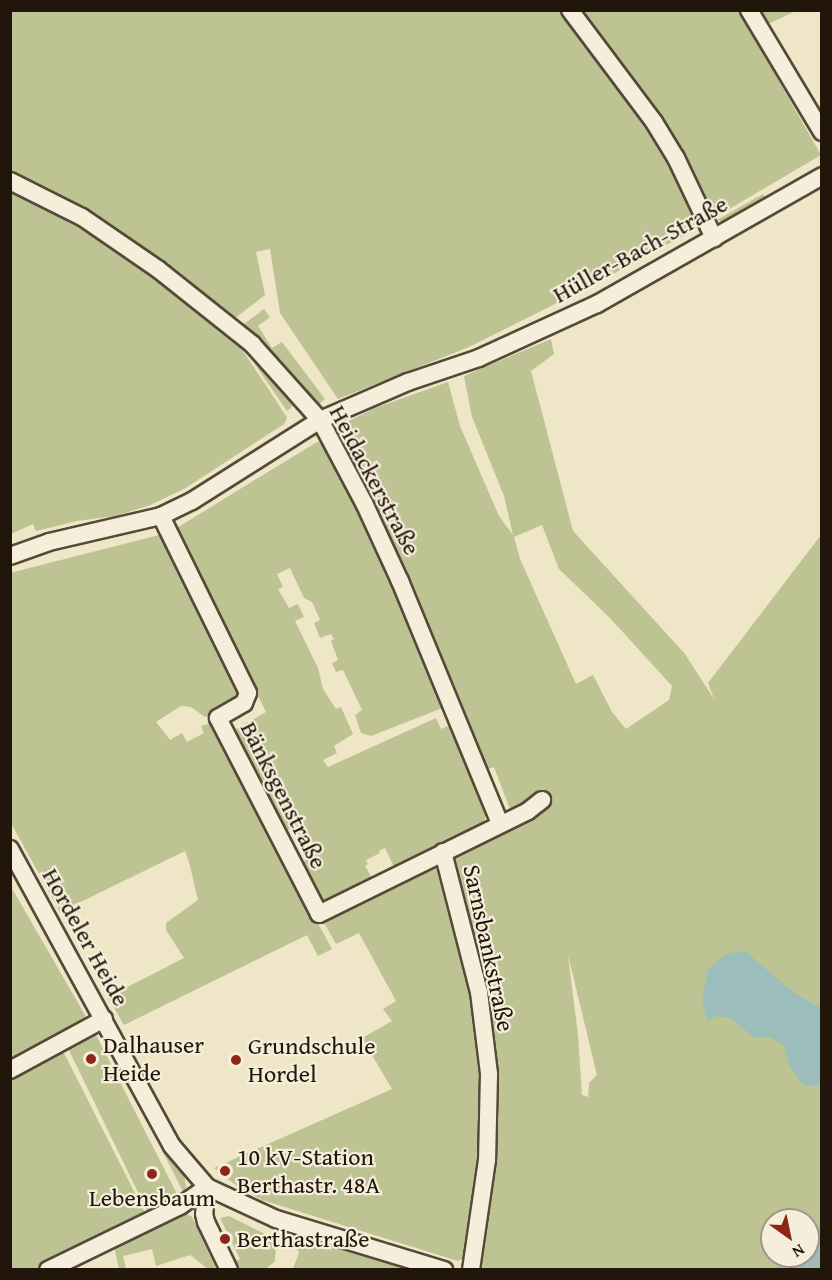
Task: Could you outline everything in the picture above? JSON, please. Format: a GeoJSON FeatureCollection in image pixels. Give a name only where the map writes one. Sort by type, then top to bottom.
{"type":"FeatureCollection","features":[{"type":"Feature","properties":{"kind":"street"},"geometry":{"type":"LineString","coordinates":[[570,10],[654,122],[676,158],[714,238]]}},
{"type":"Feature","properties":{"kind":"street"},"geometry":{"type":"LineString","coordinates":[[749,10],[822,132]]}},
{"type":"Feature","properties":{"kind":"street","name":"Hüller-Bach-Straße"},"geometry":{"type":"LineString","coordinates":[[10,556],[49,542],[160,516],[192,501],[320,420],[408,382],[479,358],[597,304],[822,176]]}},
{"type":"Feature","properties":{"kind":"street","name":"Heidackerstraße"},"geometry":{"type":"LineString","coordinates":[[10,181],[82,217],[159,270],[252,344],[320,420],[365,505],[400,581],[500,824]]}},
{"type":"Feature","properties":{"kind":"street","name":"Bänksgenstraße"},"geometry":{"type":"LineString","coordinates":[[160,516],[248,693],[244,703],[218,718],[319,914],[443,852]]}},
{"type":"Feature","properties":{"kind":"street"},"geometry":{"type":"LineString","coordinates":[[443,852],[528,811],[542,800]]}},
{"type":"Feature","properties":{"kind":"street","name":"Sarnsbankstraße"},"geometry":{"type":"LineString","coordinates":[[443,852],[479,992],[489,1074],[487,1160],[471,1269]]}},
{"type":"Feature","properties":{"kind":"street","name":"Hordeler Heide"},"geometry":{"type":"LineString","coordinates":[[12,854],[172,1146],[207,1187]]}},
{"type":"Feature","properties":{"kind":"street"},"geometry":{"type":"LineString","coordinates":[[10,1070],[104,1019]]}},
{"type":"Feature","properties":{"kind":"street"},"geometry":{"type":"LineString","coordinates":[[48,1269],[180,1206],[207,1187]]}},
{"type":"Feature","properties":{"kind":"street"},"geometry":{"type":"LineString","coordinates":[[207,1187],[204,1214],[206,1222],[229,1269]]}},
{"type":"Feature","properties":{"kind":"street"},"geometry":{"type":"LineString","coordinates":[[207,1187],[261,1214],[444,1269]]}},
{"type":"Feature","properties":{"kind":"green space"},"geometry":{"type":"Polygon","coordinates":[[[10,11],[564,11],[657,140],[701,226],[593,285],[469,347],[338,399],[280,313],[270,249],[256,252],[265,295],[234,319],[164,264],[11,173],[10,11]]]}},
{"type":"Feature","properties":{"kind":"green space"},"geometry":{"type":"Polygon","coordinates":[[[578,11],[796,11],[751,32],[821,155],[714,218],[681,157],[578,11]]]}},
{"type":"Feature","properties":{"kind":"green space"},"geometry":{"type":"Polygon","coordinates":[[[10,188],[107,244],[171,288],[237,342],[287,418],[284,424],[184,489],[148,506],[115,516],[77,521],[36,531],[33,524],[11,534],[10,188]]]}},
{"type":"Feature","properties":{"kind":"green space"},"geometry":{"type":"Polygon","coordinates":[[[763,194],[767,200],[727,223],[717,220],[763,194]]]}},
{"type":"Feature","properties":{"kind":"green space"},"geometry":{"type":"Polygon","coordinates":[[[264,309],[270,317],[258,326],[272,348],[282,342],[325,399],[319,404],[243,325],[264,309]]]}},
{"type":"Feature","properties":{"kind":"green space"},"geometry":{"type":"Polygon","coordinates":[[[551,339],[554,354],[531,371],[573,531],[685,654],[714,699],[708,683],[821,535],[821,1269],[490,1270],[478,1266],[493,1164],[455,857],[516,825],[494,767],[485,770],[387,533],[331,430],[375,408],[448,382],[460,426],[499,516],[513,535],[504,496],[472,417],[464,376],[551,339]],[[542,525],[514,537],[520,559],[576,684],[593,675],[612,712],[626,729],[669,700],[672,686],[610,618],[559,569],[542,525]],[[568,955],[578,1035],[582,1095],[588,1097],[589,1083],[597,1075],[568,955]]]}},
{"type":"Feature","properties":{"kind":"green space"},"geometry":{"type":"Polygon","coordinates":[[[245,347],[295,404],[287,411],[256,366],[245,347]]]}},
{"type":"Feature","properties":{"kind":"green space"},"geometry":{"type":"Polygon","coordinates":[[[317,442],[323,442],[353,498],[445,707],[371,736],[361,733],[355,715],[362,710],[343,670],[336,672],[332,663],[338,660],[331,641],[334,639],[331,634],[320,638],[314,623],[320,620],[312,602],[304,598],[290,568],[277,574],[283,587],[278,589],[289,608],[298,604],[304,617],[295,621],[318,668],[323,689],[336,709],[341,707],[353,734],[334,746],[337,753],[323,760],[328,767],[436,718],[441,729],[452,724],[487,812],[483,824],[395,869],[385,848],[379,851],[380,853],[366,860],[368,864],[365,866],[373,880],[323,904],[318,901],[297,864],[310,858],[295,827],[283,832],[233,734],[236,729],[266,712],[175,529],[317,442]]]}},
{"type":"Feature","properties":{"kind":"green space"},"geometry":{"type":"Polygon","coordinates":[[[159,535],[167,544],[242,695],[209,716],[205,717],[191,707],[181,706],[156,722],[170,740],[182,733],[187,742],[204,733],[201,726],[213,722],[259,814],[332,949],[318,956],[307,935],[124,1025],[108,997],[184,958],[166,930],[166,923],[198,900],[189,862],[185,851],[60,912],[11,823],[10,573],[159,535]]]}},
{"type":"Feature","properties":{"kind":"green space"},"geometry":{"type":"Polygon","coordinates":[[[440,862],[471,993],[481,1059],[483,1107],[473,1225],[464,1258],[458,1261],[262,1200],[234,1184],[214,1168],[392,1089],[362,1038],[392,1021],[383,1009],[396,1001],[359,933],[336,944],[323,921],[440,862]]]}},
{"type":"Feature","properties":{"kind":"green space"},"geometry":{"type":"Polygon","coordinates":[[[10,885],[89,1022],[10,1063],[10,885]]]}},
{"type":"Feature","properties":{"kind":"green space"},"geometry":{"type":"Polygon","coordinates":[[[94,1031],[179,1198],[148,1213],[66,1044],[94,1031]]]}},
{"type":"Feature","properties":{"kind":"green space"},"geometry":{"type":"Polygon","coordinates":[[[63,1051],[144,1211],[142,1217],[34,1269],[11,1270],[11,1078],[63,1051]]]}},
{"type":"Feature","properties":{"kind":"green space"},"geometry":{"type":"Polygon","coordinates":[[[160,1146],[184,1175],[187,1191],[184,1194],[160,1146]]]}},
{"type":"Feature","properties":{"kind":"green space"},"geometry":{"type":"Polygon","coordinates":[[[185,1213],[192,1217],[216,1269],[208,1269],[190,1255],[156,1266],[152,1249],[123,1256],[126,1269],[119,1269],[114,1247],[185,1213]]]}},
{"type":"Feature","properties":{"kind":"green space"},"geometry":{"type":"Polygon","coordinates":[[[229,1216],[269,1236],[276,1245],[275,1261],[266,1269],[240,1269],[236,1261],[240,1259],[220,1218],[229,1216]]]}},
{"type":"Feature","properties":{"kind":"green space"},"geometry":{"type":"Polygon","coordinates":[[[292,1235],[409,1269],[293,1269],[299,1253],[292,1235]]]}},
{"type":"Feature","properties":{"kind":"water"},"geometry":{"type":"Polygon","coordinates":[[[746,952],[794,993],[821,1008],[821,1085],[803,1085],[789,1065],[784,1046],[771,1037],[755,1038],[730,1018],[717,1016],[707,1020],[702,1000],[708,970],[727,953],[746,952]]]}},
{"type":"Feature","properties":{"kind":"water"},"geometry":{"type":"Polygon","coordinates":[[[820,1226],[821,1269],[775,1269],[820,1268],[820,1226]]]}},
{"type":"Feature","properties":{"kind":"place","name":"Dalhauser Heide"},"geometry":{"type":"Point","coordinates":[91,1059]}},
{"type":"Feature","properties":{"kind":"place","name":"Grundschule Hordel"},"geometry":{"type":"Point","coordinates":[236,1060]}},
{"type":"Feature","properties":{"kind":"place","name":"10 kV-Station Berthastr. 48A"},"geometry":{"type":"Point","coordinates":[225,1171]}},
{"type":"Feature","properties":{"kind":"place","name":"Lebensbaum"},"geometry":{"type":"Point","coordinates":[152,1174]}},
{"type":"Feature","properties":{"kind":"place","name":"Berthastraße"},"geometry":{"type":"Point","coordinates":[225,1239]}}]}
